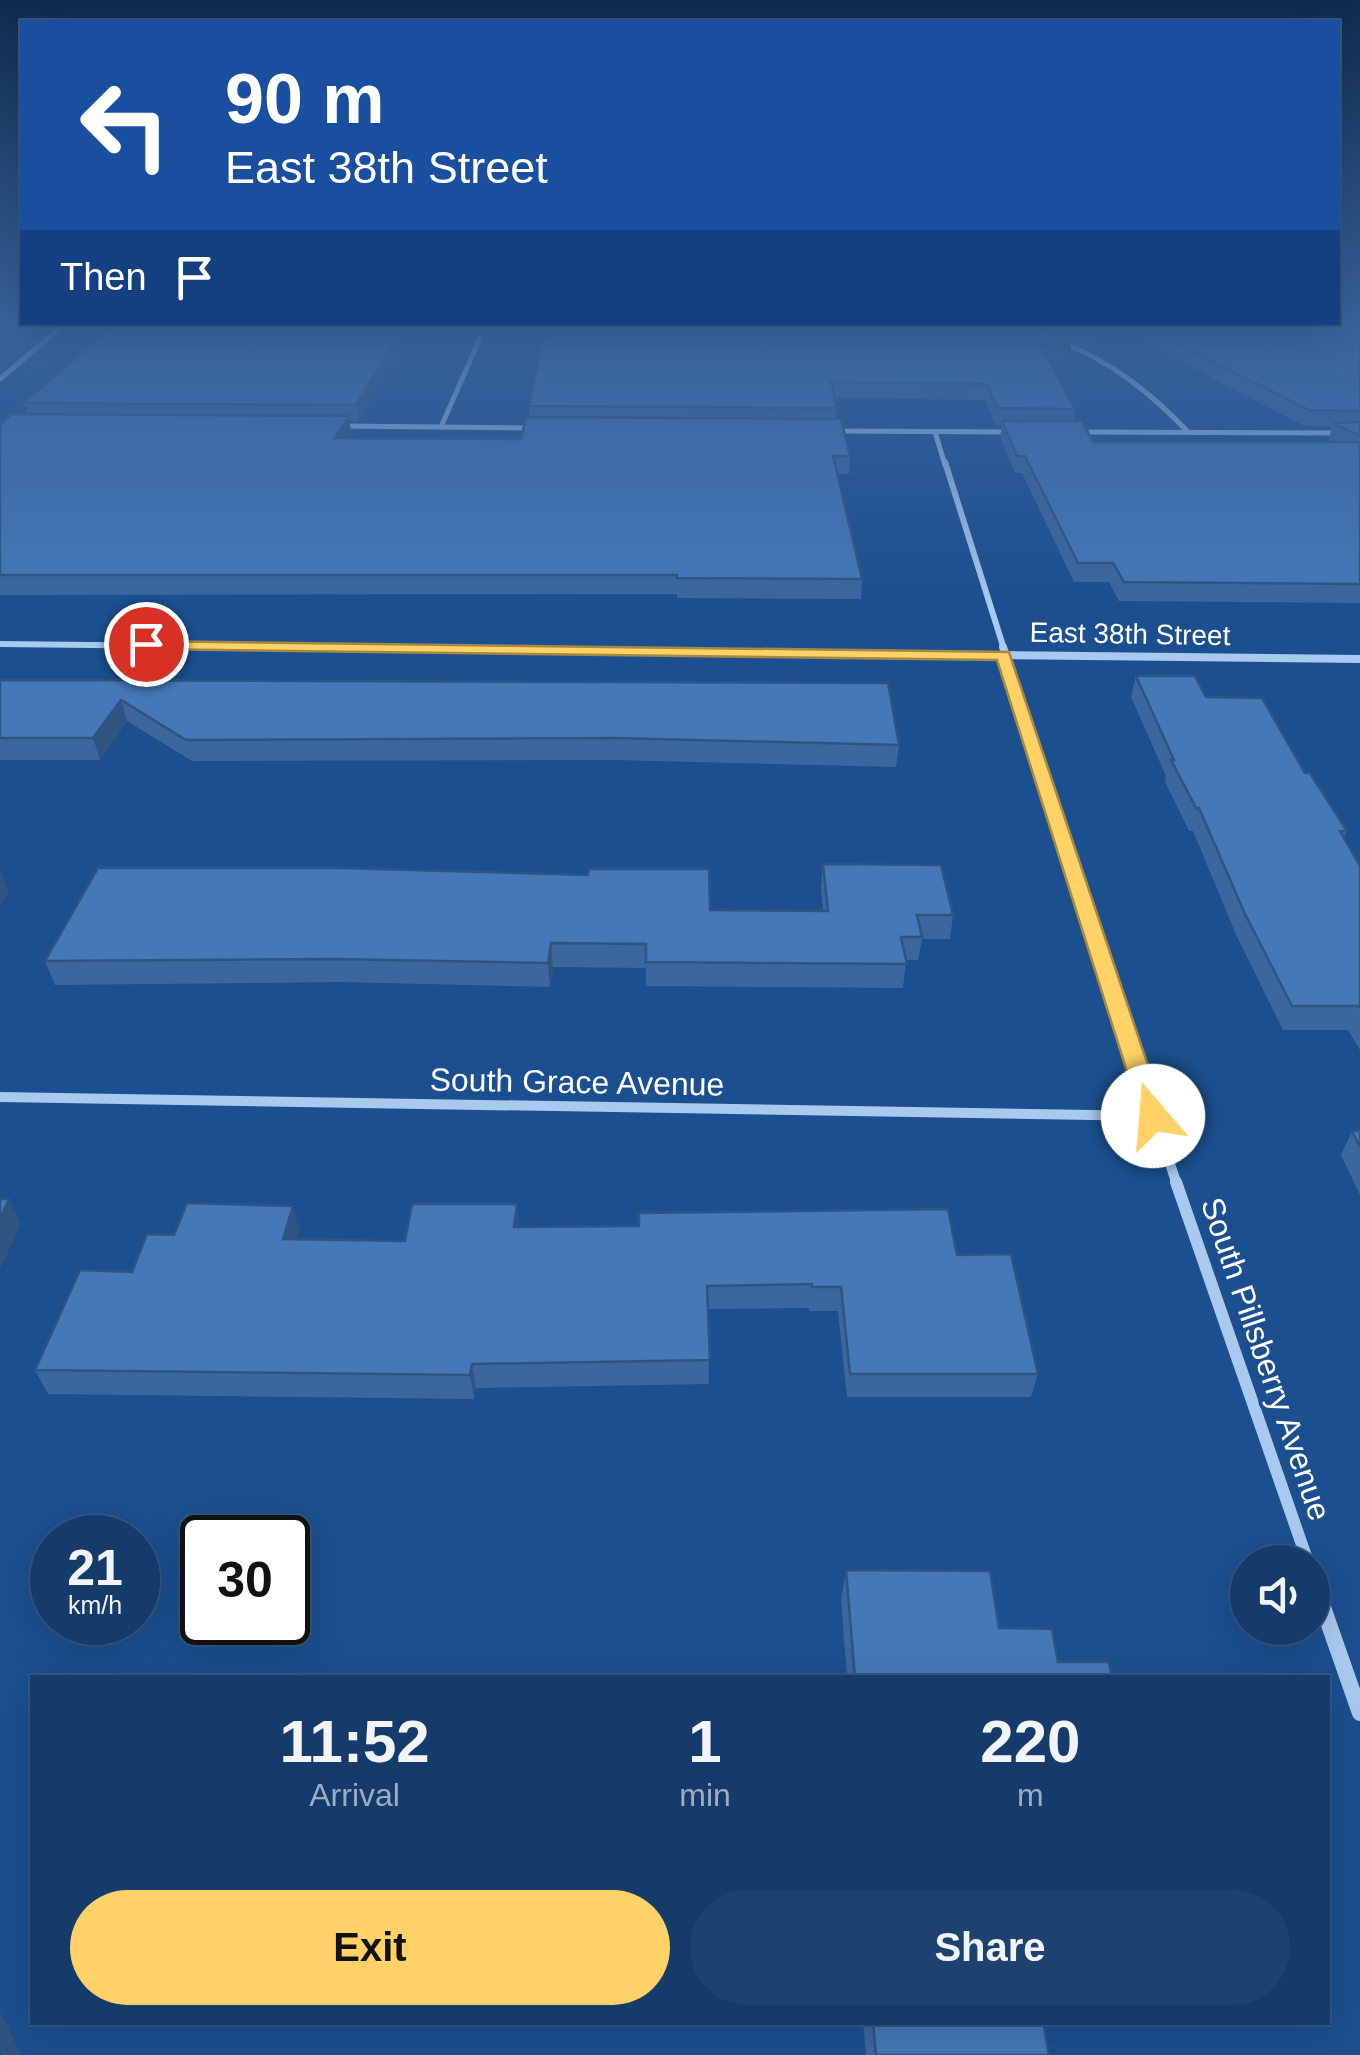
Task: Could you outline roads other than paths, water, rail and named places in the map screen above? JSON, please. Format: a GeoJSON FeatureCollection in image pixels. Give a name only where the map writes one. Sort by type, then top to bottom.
{"type":"FeatureCollection","features":[{"type":"Feature","properties":{"kind":"street"},"geometry":{"type":"LineString","coordinates":[[441,427],[446,415]]}},
{"type":"Feature","properties":{"kind":"street"},"geometry":{"type":"LineString","coordinates":[[1172,415],[1188,432]]}},
{"type":"Feature","properties":{"kind":"street"},"geometry":{"type":"LineString","coordinates":[[326,426],[540,428]]}},
{"type":"Feature","properties":{"kind":"street"},"geometry":{"type":"LineString","coordinates":[[816,430],[1032,432]]}},
{"type":"Feature","properties":{"kind":"street","name":"South Pillsberry Avenue"},"geometry":{"type":"LineString","coordinates":[[935,432],[1153,1116],[1302,1545]]}},
{"type":"Feature","properties":{"kind":"street"},"geometry":{"type":"LineString","coordinates":[[1071,432],[1360,433]]}},
{"type":"Feature","properties":{"kind":"street","name":"East 38th Street"},"geometry":{"type":"LineString","coordinates":[[0,644],[1360,658]]}},
{"type":"Feature","properties":{"kind":"street","name":"South Grace Avenue"},"geometry":{"type":"LineString","coordinates":[[0,1097],[1153,1116]]}},
{"type":"Feature","properties":{"kind":"street"},"geometry":{"type":"LineString","coordinates":[[1330,1627],[1360,1712]]}}]}
